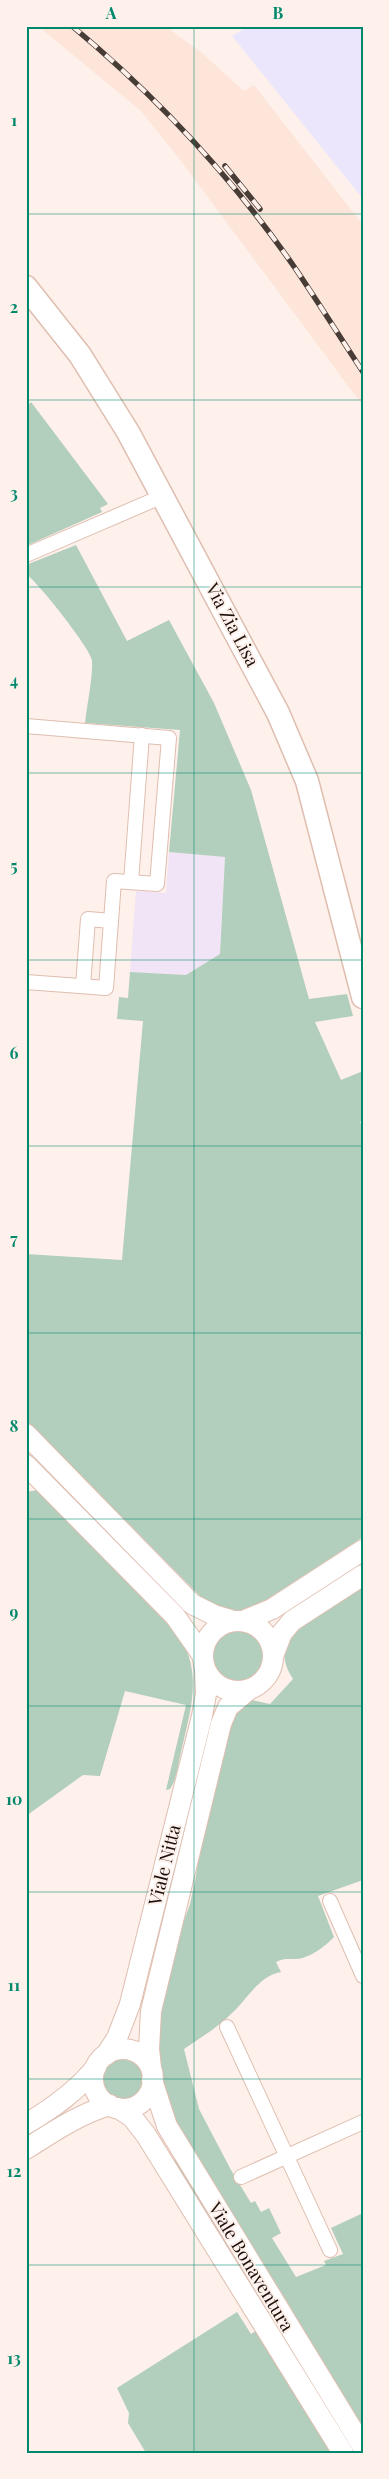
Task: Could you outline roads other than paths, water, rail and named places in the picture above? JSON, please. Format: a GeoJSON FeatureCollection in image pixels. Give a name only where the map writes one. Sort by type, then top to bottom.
{"type":"FeatureCollection","features":[{"type":"Feature","properties":{"kind":"main road","name":"Via Zia Lisa"},"geometry":{"type":"LineString","coordinates":[[26,287],[80,356],[128,432],[240,639],[294,747],[307,781],[363,997]]}},
{"type":"Feature","properties":{"kind":"main road"},"geometry":{"type":"LineString","coordinates":[[26,1434],[192,1604],[208,1612],[256,1626],[266,1635],[271,1643],[274,1656]]}},
{"type":"Feature","properties":{"kind":"main road"},"geometry":{"type":"LineString","coordinates":[[26,1465],[175,1616],[204,1663],[210,1677],[220,1687],[233,1691],[247,1691],[259,1685],[266,1678],[272,1666],[282,1632],[292,1621],[363,1576]]}},
{"type":"Feature","properties":{"kind":"main road"},"geometry":{"type":"LineString","coordinates":[[204,1663],[206,1642],[213,1631],[225,1623],[238,1621],[272,1609],[363,1550]]}},
{"type":"Feature","properties":{"kind":"main road","name":"Viale Nitta"},"geometry":{"type":"LineString","coordinates":[[26,2124],[55,2107],[74,2090],[101,2061],[117,2038],[130,2004],[202,1716],[206,1694],[204,1663]]}},
{"type":"Feature","properties":{"kind":"main road","name":"Viale Bonaventura"},"geometry":{"type":"LineString","coordinates":[[247,1691],[228,1707],[221,1724],[152,2011],[149,2049],[152,2074],[167,2126],[363,2447]]}},
{"type":"Feature","properties":{"kind":"main road"},"geometry":{"type":"LineString","coordinates":[[26,2149],[74,2120],[114,2106],[129,2108],[143,2101],[150,2091],[152,2074],[145,2058],[132,2050],[116,2050],[101,2061],[93,2077],[95,2089],[101,2098],[114,2106],[132,2117],[146,2134],[343,2453]]}},
{"type":"Feature","properties":{"kind":"street"},"geometry":{"type":"LineString","coordinates":[[26,555],[162,496]]}},
{"type":"Feature","properties":{"kind":"street"},"geometry":{"type":"LineString","coordinates":[[26,726],[170,738],[157,884],[114,881],[106,988],[26,982]]}},
{"type":"Feature","properties":{"kind":"street"},"geometry":{"type":"LineString","coordinates":[[132,882],[142,736]]}},
{"type":"Feature","properties":{"kind":"street"},"geometry":{"type":"LineString","coordinates":[[83,986],[88,919],[111,920]]}},
{"type":"Feature","properties":{"kind":"street"},"geometry":{"type":"LineString","coordinates":[[330,1901],[363,1976]]}},
{"type":"Feature","properties":{"kind":"street"},"geometry":{"type":"LineString","coordinates":[[227,2027],[330,2250]]}},
{"type":"Feature","properties":{"kind":"street"},"geometry":{"type":"LineString","coordinates":[[241,2176],[363,2122]]}},
{"type":"Feature","properties":{"kind":"railway"},"geometry":{"type":"LineString","coordinates":[[72,26],[163,109],[219,170],[271,234],[363,372]]}},
{"type":"Feature","properties":{"kind":"railway"},"geometry":{"type":"LineString","coordinates":[[225,166],[260,209]]}}]}
